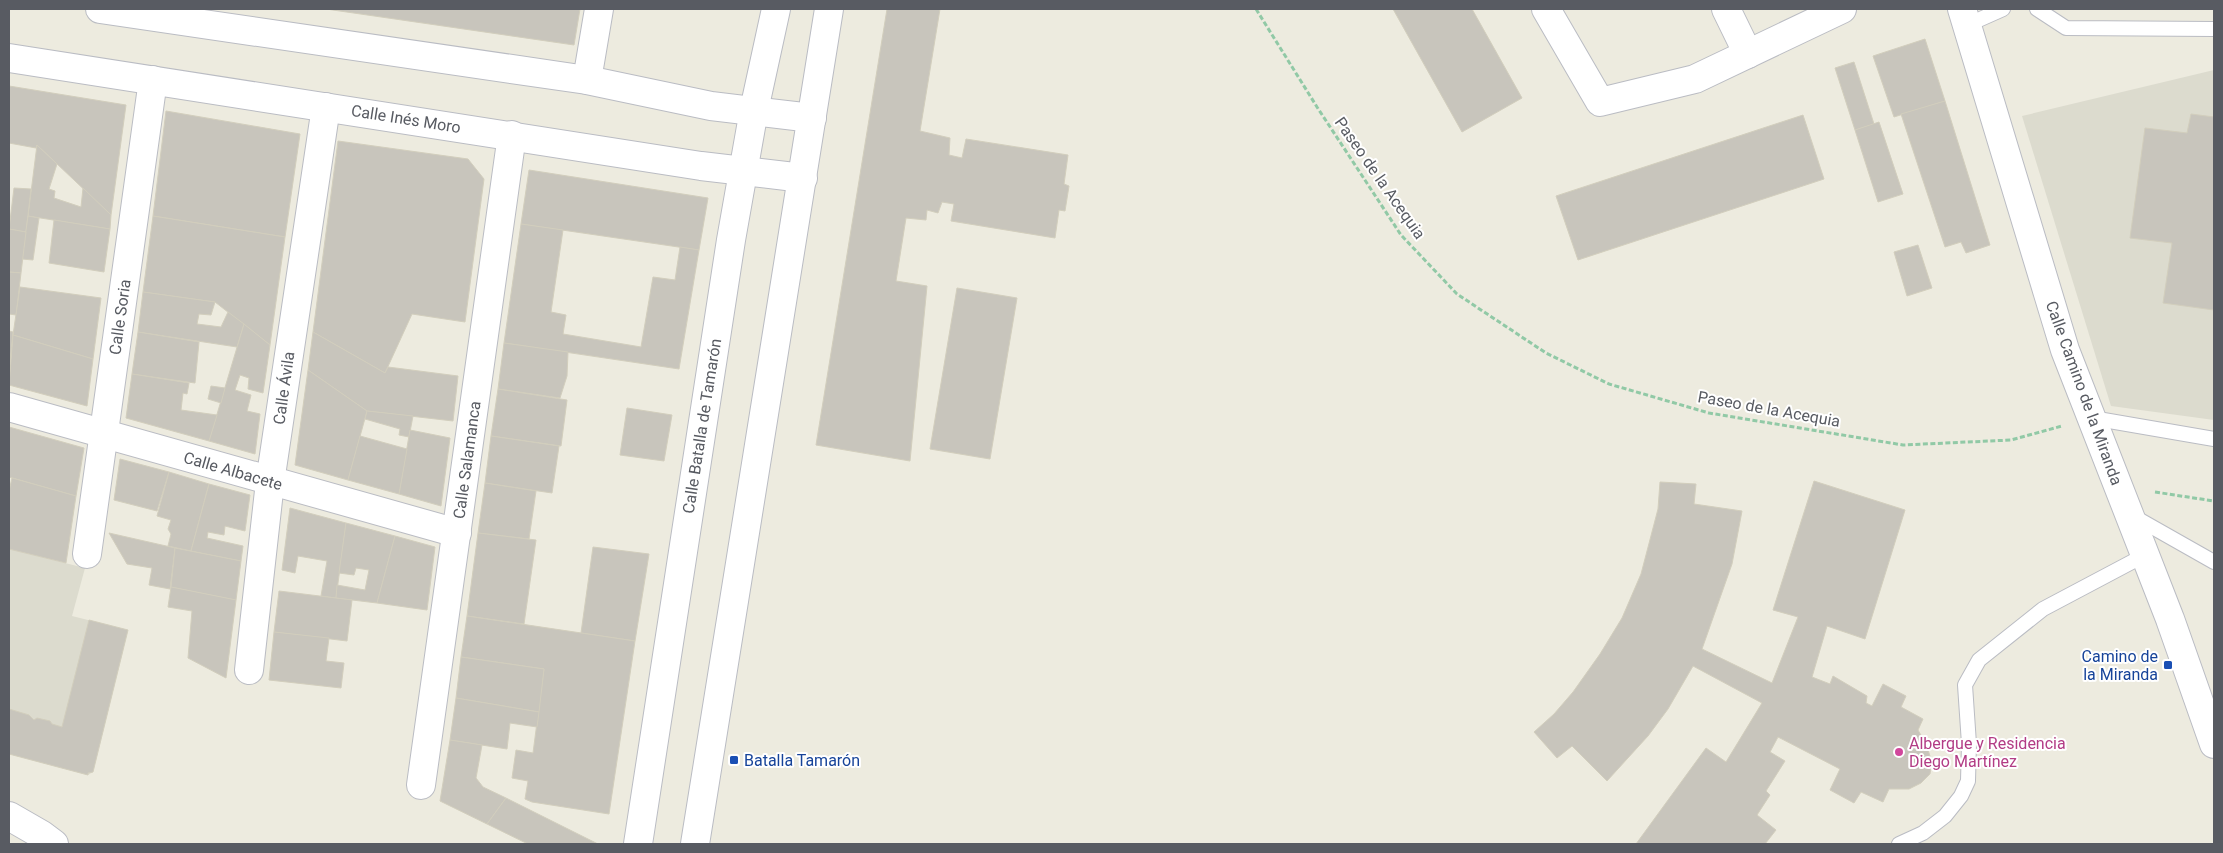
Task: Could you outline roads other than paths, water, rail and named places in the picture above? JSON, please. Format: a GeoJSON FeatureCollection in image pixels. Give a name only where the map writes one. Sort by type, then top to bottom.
{"type":"FeatureCollection","features":[{"type":"Feature","properties":{"kind":"street"},"geometry":{"type":"LineString","coordinates":[[100,9],[587,80],[711,106],[812,118]]}},
{"type":"Feature","properties":{"kind":"street"},"geometry":{"type":"LineString","coordinates":[[587,80],[598,9]]}},
{"type":"Feature","properties":{"kind":"street","name":"Calle Batalla de Tamarón"},"geometry":{"type":"LineString","coordinates":[[638,844],[743,170],[776,9]]}},
{"type":"Feature","properties":{"kind":"street"},"geometry":{"type":"LineString","coordinates":[[695,844],[829,9]]}},
{"type":"Feature","properties":{"kind":"street"},"geometry":{"type":"LineString","coordinates":[[1546,9],[1600,102],[1694,79],[1842,9]]}},
{"type":"Feature","properties":{"kind":"street"},"geometry":{"type":"LineString","coordinates":[[1726,9],[1748,54]]}},
{"type":"Feature","properties":{"kind":"street","name":"Calle Camino de la Miranda"},"geometry":{"type":"LineString","coordinates":[[1964,17],[2065,350],[2145,555],[2214,744]]}},
{"type":"Feature","properties":{"kind":"street","name":"Calle Inés Moro"},"geometry":{"type":"LineString","coordinates":[[9,58],[803,178]]}},
{"type":"Feature","properties":{"kind":"street","name":"Calle Soria"},"geometry":{"type":"LineString","coordinates":[[87,554],[153,80]]}},
{"type":"Feature","properties":{"kind":"street","name":"Calle Ávila"},"geometry":{"type":"LineString","coordinates":[[249,670],[270,482],[326,107]]}},
{"type":"Feature","properties":{"kind":"street","name":"Calle Salamanca"},"geometry":{"type":"LineString","coordinates":[[421,784],[512,135]]}},
{"type":"Feature","properties":{"kind":"street","name":"Calle Albacete"},"geometry":{"type":"LineString","coordinates":[[9,407],[270,482],[457,533]]}},
{"type":"Feature","properties":{"kind":"street"},"geometry":{"type":"LineString","coordinates":[[9,816],[54,844]]}},
{"type":"Feature","properties":{"kind":"lane"},"geometry":{"type":"LineString","coordinates":[[1964,17],[2003,9]]}},
{"type":"Feature","properties":{"kind":"lane"},"geometry":{"type":"LineString","coordinates":[[2037,9],[2066,28],[2214,29]]}},
{"type":"Feature","properties":{"kind":"lane"},"geometry":{"type":"LineString","coordinates":[[2092,418],[2214,439]]}},
{"type":"Feature","properties":{"kind":"lane"},"geometry":{"type":"LineString","coordinates":[[2129,513],[2214,562]]}},
{"type":"Feature","properties":{"kind":"lane"},"geometry":{"type":"LineString","coordinates":[[1899,844],[1923,833],[1945,816],[1961,796],[1968,781],[1969,744],[1965,686],[1979,660],[2043,609],[2145,555]]}},
{"type":"Feature","properties":{"kind":"place","name":"Camino de la Miranda"},"geometry":{"type":"Point","coordinates":[2168,665]}},
{"type":"Feature","properties":{"kind":"place","name":"Albergue y Residencia Diego Martínez"},"geometry":{"type":"Point","coordinates":[1899,752]}},
{"type":"Feature","properties":{"kind":"place","name":"Batalla Tamarón"},"geometry":{"type":"Point","coordinates":[734,760]}}]}
